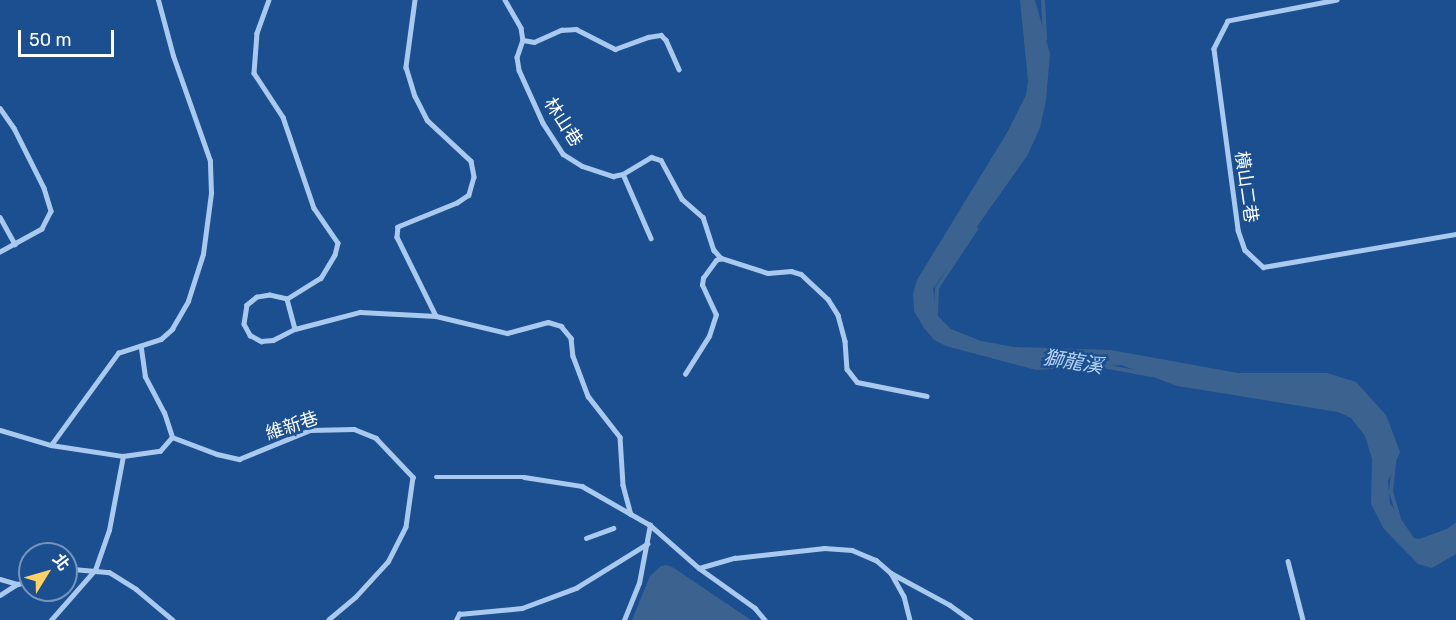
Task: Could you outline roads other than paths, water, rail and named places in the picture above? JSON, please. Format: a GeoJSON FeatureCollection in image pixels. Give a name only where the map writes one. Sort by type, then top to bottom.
{"type":"FeatureCollection","features":[{"type":"Feature","properties":{"kind":"lane"},"geometry":{"type":"LineString","coordinates":[[51,445],[118,353],[141,348],[161,339],[172,329],[188,301],[203,254],[211,193],[210,161],[173,56],[158,0]]}},
{"type":"Feature","properties":{"kind":"lane"},"geometry":{"type":"LineString","coordinates":[[269,0],[257,33],[254,73],[283,117],[314,208],[338,243],[335,255],[321,278],[287,298],[257,297],[247,305],[244,324],[250,335],[267,341],[295,329],[360,312],[436,316],[507,333],[548,322],[561,326],[571,338],[573,356],[588,396],[620,437],[623,485],[631,514]]}},
{"type":"Feature","properties":{"kind":"lane"},"geometry":{"type":"LineString","coordinates":[[415,0],[406,68],[415,96],[427,120],[471,161],[474,177],[469,195],[456,204],[398,227],[397,237],[436,316]]}},
{"type":"Feature","properties":{"kind":"lane","name":"林山巷"},"geometry":{"type":"LineString","coordinates":[[505,0],[521,28],[523,40],[519,47],[519,70],[543,123],[563,154],[582,166],[613,176],[623,174]]}},
{"type":"Feature","properties":{"kind":"lane","name":"橫山二巷"},"geometry":{"type":"LineString","coordinates":[[1337,0],[1228,21],[1214,49],[1238,230],[1245,250],[1263,267],[1456,234]]}},
{"type":"Feature","properties":{"kind":"lane"},"geometry":{"type":"LineString","coordinates":[[523,40],[534,42],[561,30],[576,29],[615,49],[648,37],[661,36],[666,39],[680,69]]}},
{"type":"Feature","properties":{"kind":"lane"},"geometry":{"type":"LineString","coordinates":[[0,108],[14,128],[44,188],[51,211],[42,229],[0,252]]}},
{"type":"Feature","properties":{"kind":"lane"},"geometry":{"type":"LineString","coordinates":[[651,238],[623,174],[651,157],[662,160],[682,200],[703,217],[714,250],[721,258],[768,273],[791,271],[801,274],[828,299],[838,315],[844,334],[847,369],[857,382],[927,396]]}},
{"type":"Feature","properties":{"kind":"lane"},"geometry":{"type":"LineString","coordinates":[[0,218],[15,244]]}},
{"type":"Feature","properties":{"kind":"lane"},"geometry":{"type":"LineString","coordinates":[[685,374],[709,336],[716,315],[702,285],[710,269],[721,258]]}},
{"type":"Feature","properties":{"kind":"lane"},"geometry":{"type":"LineString","coordinates":[[287,298],[295,329]]}},
{"type":"Feature","properties":{"kind":"lane"},"geometry":{"type":"LineString","coordinates":[[0,430],[51,445],[123,456],[160,451],[172,437],[164,413],[145,377],[141,348]]}},
{"type":"Feature","properties":{"kind":"lane","name":"維新巷"},"geometry":{"type":"LineString","coordinates":[[172,437],[217,454],[239,459],[310,430],[354,429],[376,438],[413,477],[406,527],[388,562],[356,597],[329,620]]}},
{"type":"Feature","properties":{"kind":"lane"},"geometry":{"type":"LineString","coordinates":[[51,620],[95,570],[109,530],[123,456]]}},
{"type":"Feature","properties":{"kind":"lane"},"geometry":{"type":"LineString","coordinates":[[436,477],[524,477],[582,486],[650,525],[699,568],[755,608],[765,620]]}},
{"type":"Feature","properties":{"kind":"lane"},"geometry":{"type":"LineString","coordinates":[[624,620],[639,583],[650,525]]}},
{"type":"Feature","properties":{"kind":"lane"},"geometry":{"type":"LineString","coordinates":[[586,538],[613,528]]}},
{"type":"Feature","properties":{"kind":"lane"},"geometry":{"type":"LineString","coordinates":[[456,620],[459,614],[522,608],[576,588],[647,544]]}},
{"type":"Feature","properties":{"kind":"lane"},"geometry":{"type":"LineString","coordinates":[[699,568],[735,558],[824,548],[852,550],[876,560],[891,573],[950,605],[971,620]]}},
{"type":"Feature","properties":{"kind":"lane"},"geometry":{"type":"LineString","coordinates":[[1288,561],[1304,620]]}},
{"type":"Feature","properties":{"kind":"lane"},"geometry":{"type":"LineString","coordinates":[[78,571],[109,572],[136,589],[173,620]]}},
{"type":"Feature","properties":{"kind":"lane"},"geometry":{"type":"LineString","coordinates":[[891,573],[904,596],[910,620]]}},
{"type":"Feature","properties":{"kind":"lane"},"geometry":{"type":"LineString","coordinates":[[0,579],[17,584]]}},
{"type":"Feature","properties":{"kind":"lane"},"geometry":{"type":"LineString","coordinates":[[0,595],[17,584]]}},
{"type":"Feature","properties":{"kind":"water","name":"獅龍溪"},"geometry":{"type":"Polygon","coordinates":[[[1020,0],[1035,0],[1050,54],[1046,100],[1040,128],[1027,156],[933,289],[937,315],[951,329],[981,341],[1014,347],[1111,350],[1238,373],[1327,373],[1356,382],[1386,415],[1400,452],[1388,481],[1390,503],[1414,538],[1419,539],[1447,529],[1456,522],[1456,554],[1432,568],[1418,564],[1384,529],[1371,504],[1372,459],[1365,436],[1351,418],[1338,412],[1177,386],[1121,365],[1036,370],[946,346],[934,340],[924,328],[914,311],[913,294],[917,280],[1008,131],[1026,95],[1028,81],[1020,0]]]}},
{"type":"Feature","properties":{"kind":"water"},"geometry":{"type":"Polygon","coordinates":[[[667,565],[751,620],[632,620],[650,576],[661,566],[667,565]]]}},
{"type":"Feature","properties":{"kind":"waterway","name":"獅龍溪"},"geometry":{"type":"LineString","coordinates":[[1043,0],[1045,39]]}},
{"type":"Feature","properties":{"kind":"waterway","name":"獅龍溪"},"geometry":{"type":"LineString","coordinates":[[936,315],[937,288],[976,229]]}},
{"type":"Feature","properties":{"kind":"waterway","name":"獅龍溪"},"geometry":{"type":"LineString","coordinates":[[1097,365],[1152,375]]}},
{"type":"Feature","properties":{"kind":"waterway","name":"獅龍溪"},"geometry":{"type":"LineString","coordinates":[[1394,463],[1391,492],[1399,518]]}}]}
